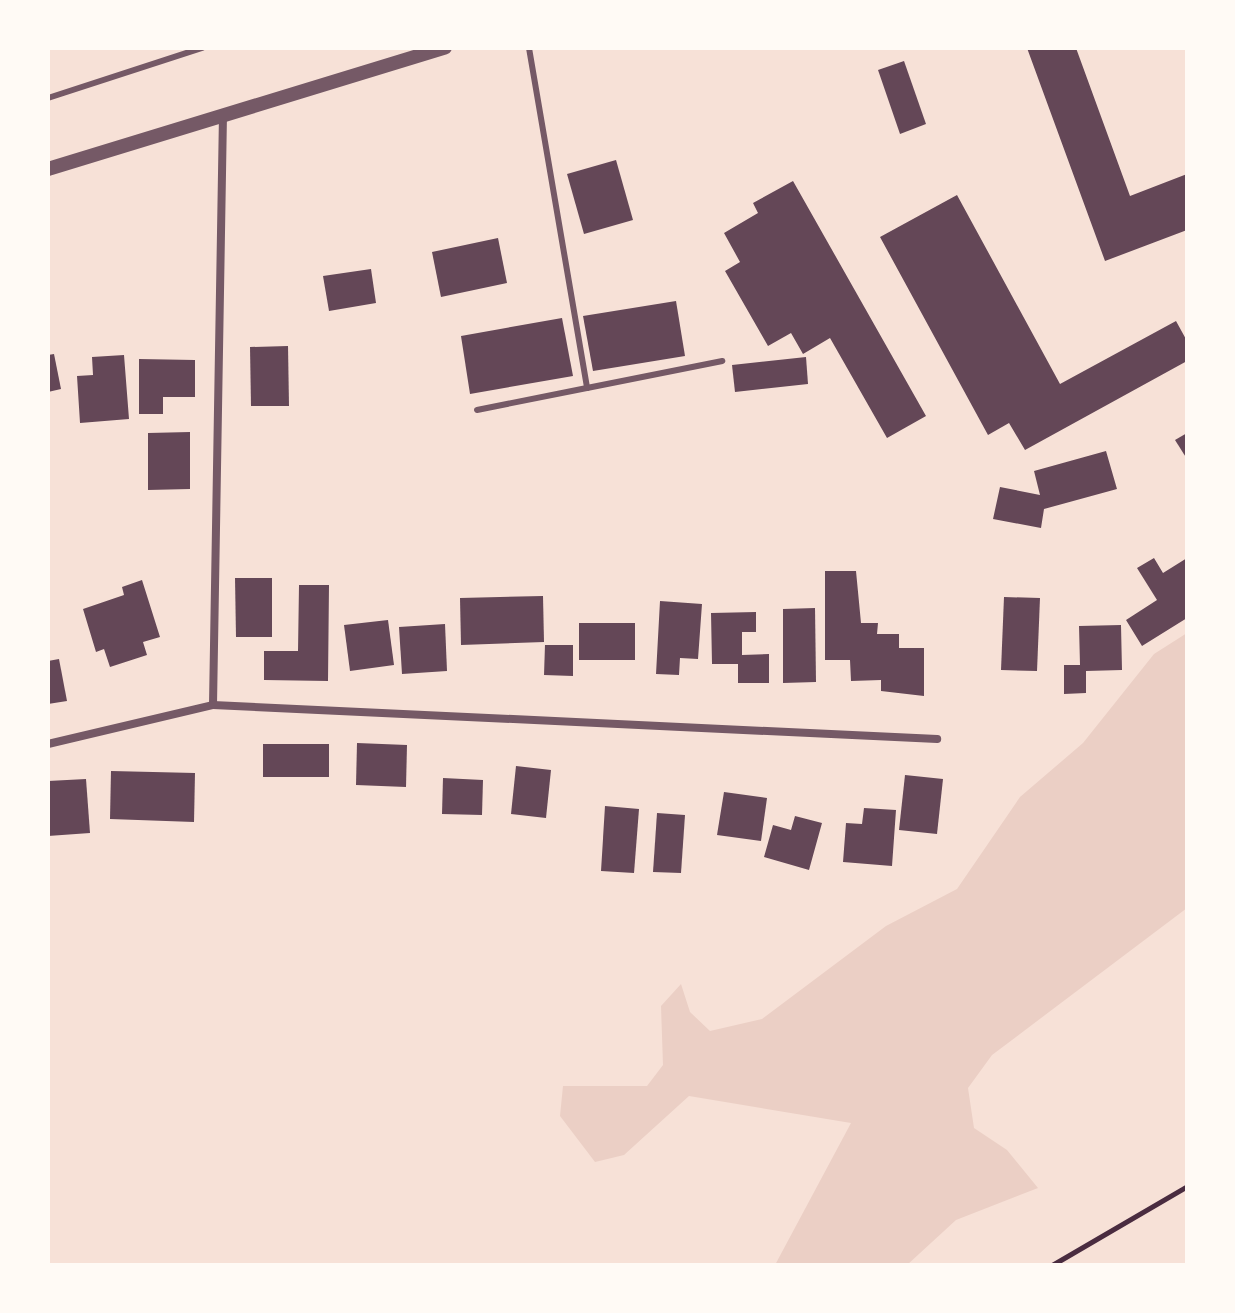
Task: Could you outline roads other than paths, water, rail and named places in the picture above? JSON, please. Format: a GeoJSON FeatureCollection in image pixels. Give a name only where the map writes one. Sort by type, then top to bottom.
{"type":"FeatureCollection","features":[{"type":"Feature","properties":{"kind":"street"},"geometry":{"type":"LineString","coordinates":[[48,169],[445,48]]}},
{"type":"Feature","properties":{"kind":"street"},"geometry":{"type":"LineString","coordinates":[[213,705],[223,116]]}},
{"type":"Feature","properties":{"kind":"street"},"geometry":{"type":"LineString","coordinates":[[48,744],[213,705],[937,739]]}},
{"type":"Feature","properties":{"kind":"lane"},"geometry":{"type":"LineString","coordinates":[[48,98],[202,48]]}},
{"type":"Feature","properties":{"kind":"lane"},"geometry":{"type":"LineString","coordinates":[[529,48],[587,388]]}},
{"type":"Feature","properties":{"kind":"lane"},"geometry":{"type":"LineString","coordinates":[[477,410],[722,361]]}}]}
